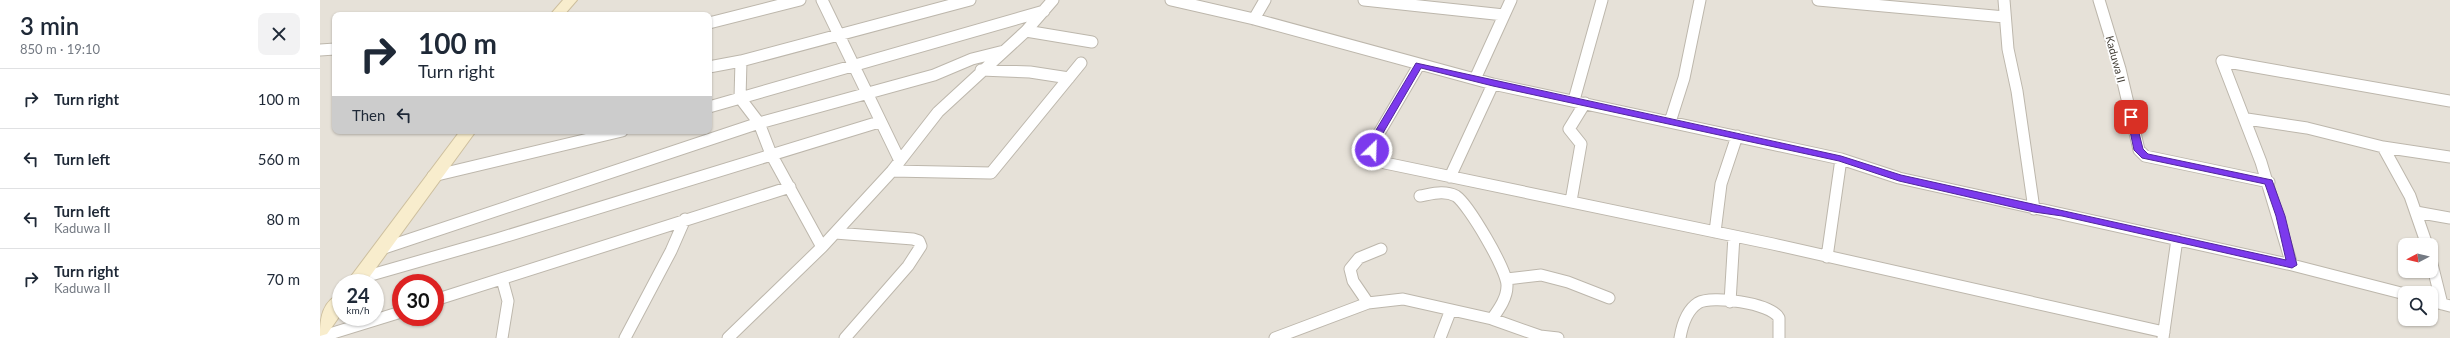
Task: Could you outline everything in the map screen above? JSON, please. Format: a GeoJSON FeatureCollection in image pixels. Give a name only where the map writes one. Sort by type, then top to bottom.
{"type":"FeatureCollection","features":[{"type":"Feature","properties":{"kind":"street"},"geometry":{"type":"LineString","coordinates":[[560,12],[570,0]]}},
{"type":"Feature","properties":{"kind":"street"},"geometry":{"type":"LineString","coordinates":[[712,22],[800,0]]}},
{"type":"Feature","properties":{"kind":"street"},"geometry":{"type":"LineString","coordinates":[[822,0],[855,64],[866,94],[879,122],[900,161]]}},
{"type":"Feature","properties":{"kind":"street"},"geometry":{"type":"LineString","coordinates":[[712,66],[741,61],[840,36],[970,0]]}},
{"type":"Feature","properties":{"kind":"street"},"geometry":{"type":"LineString","coordinates":[[728,338],[822,248],[834,233],[892,171],[938,112],[981,70],[1026,31],[1054,0]]}},
{"type":"Feature","properties":{"kind":"street"},"geometry":{"type":"LineString","coordinates":[[1171,0],[1254,19],[1493,84],[1574,100],[1841,159],[1899,178],[2292,265],[2398,292]]}},
{"type":"Feature","properties":{"kind":"street"},"geometry":{"type":"LineString","coordinates":[[1254,19],[1265,0]]}},
{"type":"Feature","properties":{"kind":"street"},"geometry":{"type":"LineString","coordinates":[[1364,0],[1504,15]]}},
{"type":"Feature","properties":{"kind":"street"},"geometry":{"type":"LineString","coordinates":[[1475,79],[1511,0]]}},
{"type":"Feature","properties":{"kind":"street"},"geometry":{"type":"LineString","coordinates":[[1574,100],[1602,0]]}},
{"type":"Feature","properties":{"kind":"street"},"geometry":{"type":"LineString","coordinates":[[1670,122],[1684,78],[1700,0]]}},
{"type":"Feature","properties":{"kind":"street"},"geometry":{"type":"LineString","coordinates":[[1818,0],[2005,17]]}},
{"type":"Feature","properties":{"kind":"street"},"geometry":{"type":"LineString","coordinates":[[2004,0],[2008,49],[2017,91],[2024,151],[2034,209]]}},
{"type":"Feature","properties":{"kind":"street","name":"Kaduwa II"},"geometry":{"type":"LineString","coordinates":[[2099,0],[2120,69],[2139,150],[2145,156],[2269,182]]}},
{"type":"Feature","properties":{"kind":"street"},"geometry":{"type":"LineString","coordinates":[[712,106],[855,64],[1045,11]]}},
{"type":"Feature","properties":{"kind":"street"},"geometry":{"type":"LineString","coordinates":[[1026,31],[1092,42]]}},
{"type":"Feature","properties":{"kind":"street"},"geometry":{"type":"LineString","coordinates":[[320,50],[332,49]]}},
{"type":"Feature","properties":{"kind":"street"},"geometry":{"type":"LineString","coordinates":[[381,249],[759,123],[934,75],[972,59],[1004,51]]}},
{"type":"Feature","properties":{"kind":"street"},"geometry":{"type":"LineString","coordinates":[[741,61],[740,98],[759,123],[771,154],[822,248]]}},
{"type":"Feature","properties":{"kind":"street"},"geometry":{"type":"LineString","coordinates":[[2292,265],[2280,216],[2269,182],[2247,119],[2222,61],[2450,101]]}},
{"type":"Feature","properties":{"kind":"street"},"geometry":{"type":"LineString","coordinates":[[892,171],[991,173],[1081,63]]}},
{"type":"Feature","properties":{"kind":"street"},"geometry":{"type":"LineString","coordinates":[[1419,65],[1375,140],[1372,150],[1374,155],[1385,163],[1734,236],[2164,335],[2177,239]]}},
{"type":"Feature","properties":{"kind":"street"},"geometry":{"type":"LineString","coordinates":[[981,70],[1030,72],[1069,78]]}},
{"type":"Feature","properties":{"kind":"street"},"geometry":{"type":"LineString","coordinates":[[1450,176],[1493,84]]}},
{"type":"Feature","properties":{"kind":"street"},"geometry":{"type":"LineString","coordinates":[[1571,201],[1581,144],[1569,128],[1585,103]]}},
{"type":"Feature","properties":{"kind":"street"},"geometry":{"type":"LineString","coordinates":[[2247,119],[2307,128],[2383,147],[2413,150],[2450,157]]}},
{"type":"Feature","properties":{"kind":"street"},"geometry":{"type":"LineString","coordinates":[[380,274],[879,122]]}},
{"type":"Feature","properties":{"kind":"street"},"geometry":{"type":"LineString","coordinates":[[361,274],[466,134]]}},
{"type":"Feature","properties":{"kind":"street"},"geometry":{"type":"LineString","coordinates":[[433,176],[609,134]]}},
{"type":"Feature","properties":{"kind":"street"},"geometry":{"type":"LineString","coordinates":[[1715,232],[1721,184],[1737,136]]}},
{"type":"Feature","properties":{"kind":"street"},"geometry":{"type":"LineString","coordinates":[[2383,147],[2416,212],[2425,238]]}},
{"type":"Feature","properties":{"kind":"street"},"geometry":{"type":"LineString","coordinates":[[1827,257],[1841,159]]}},
{"type":"Feature","properties":{"kind":"street"},"geometry":{"type":"LineString","coordinates":[[444,297],[667,227],[685,219],[790,187]]}},
{"type":"Feature","properties":{"kind":"street"},"geometry":{"type":"LineString","coordinates":[[1420,196],[1445,192],[1457,197],[1500,264],[1507,279],[1503,304],[1492,319]]}},
{"type":"Feature","properties":{"kind":"street"},"geometry":{"type":"LineString","coordinates":[[2416,212],[2450,218]]}},
{"type":"Feature","properties":{"kind":"street"},"geometry":{"type":"LineString","coordinates":[[625,338],[671,251],[685,219]]}},
{"type":"Feature","properties":{"kind":"street"},"geometry":{"type":"LineString","coordinates":[[834,233],[913,239],[919,241],[921,246],[908,266],[845,338]]}},
{"type":"Feature","properties":{"kind":"street"},"geometry":{"type":"LineString","coordinates":[[1730,302],[1734,236]]}},
{"type":"Feature","properties":{"kind":"street"},"geometry":{"type":"LineString","coordinates":[[1368,303],[1353,281],[1350,269],[1359,258],[1381,249]]}},
{"type":"Feature","properties":{"kind":"street"},"geometry":{"type":"LineString","coordinates":[[1507,279],[1541,275],[1568,282],[1609,298]]}},
{"type":"Feature","properties":{"kind":"street"},"geometry":{"type":"LineString","coordinates":[[2435,278],[2441,303]]}},
{"type":"Feature","properties":{"kind":"street"},"geometry":{"type":"LineString","coordinates":[[502,279],[508,301],[502,338]]}},
{"type":"Feature","properties":{"kind":"street"},"geometry":{"type":"LineString","coordinates":[[1275,338],[1368,303],[1403,299],[1432,305],[1450,312],[1492,319],[1540,336],[1556,338]]}},
{"type":"Feature","properties":{"kind":"street"},"geometry":{"type":"LineString","coordinates":[[1680,338],[1688,312],[1698,302],[1712,300],[1763,306],[1774,310],[1781,320],[1778,338]]}},
{"type":"Feature","properties":{"kind":"street"},"geometry":{"type":"LineString","coordinates":[[1440,338],[1450,312]]}},
{"type":"Feature","properties":{"kind":"street"},"geometry":{"type":"LineString","coordinates":[[320,329],[332,313]]}},
{"type":"Feature","properties":{"kind":"street"},"geometry":{"type":"LineString","coordinates":[[320,337],[361,326],[392,315]]}},
{"type":"Feature","properties":{"kind":"shaded area"},"geometry":{"type":"Polygon","coordinates":[[[320,0],[2450,0],[2450,338],[320,338],[320,0]]]}},
{"type":"Feature","properties":{"kind":"route"},"geometry":{"type":"LineString","coordinates":[[1372,150],[1375,140],[1419,65],[1493,84],[1574,100],[1841,159],[1899,178],[1992,198],[2034,209],[2062,213],[2193,244],[2292,265],[2280,216],[2269,182],[2145,156],[2139,150],[2131,117]]}}]}
